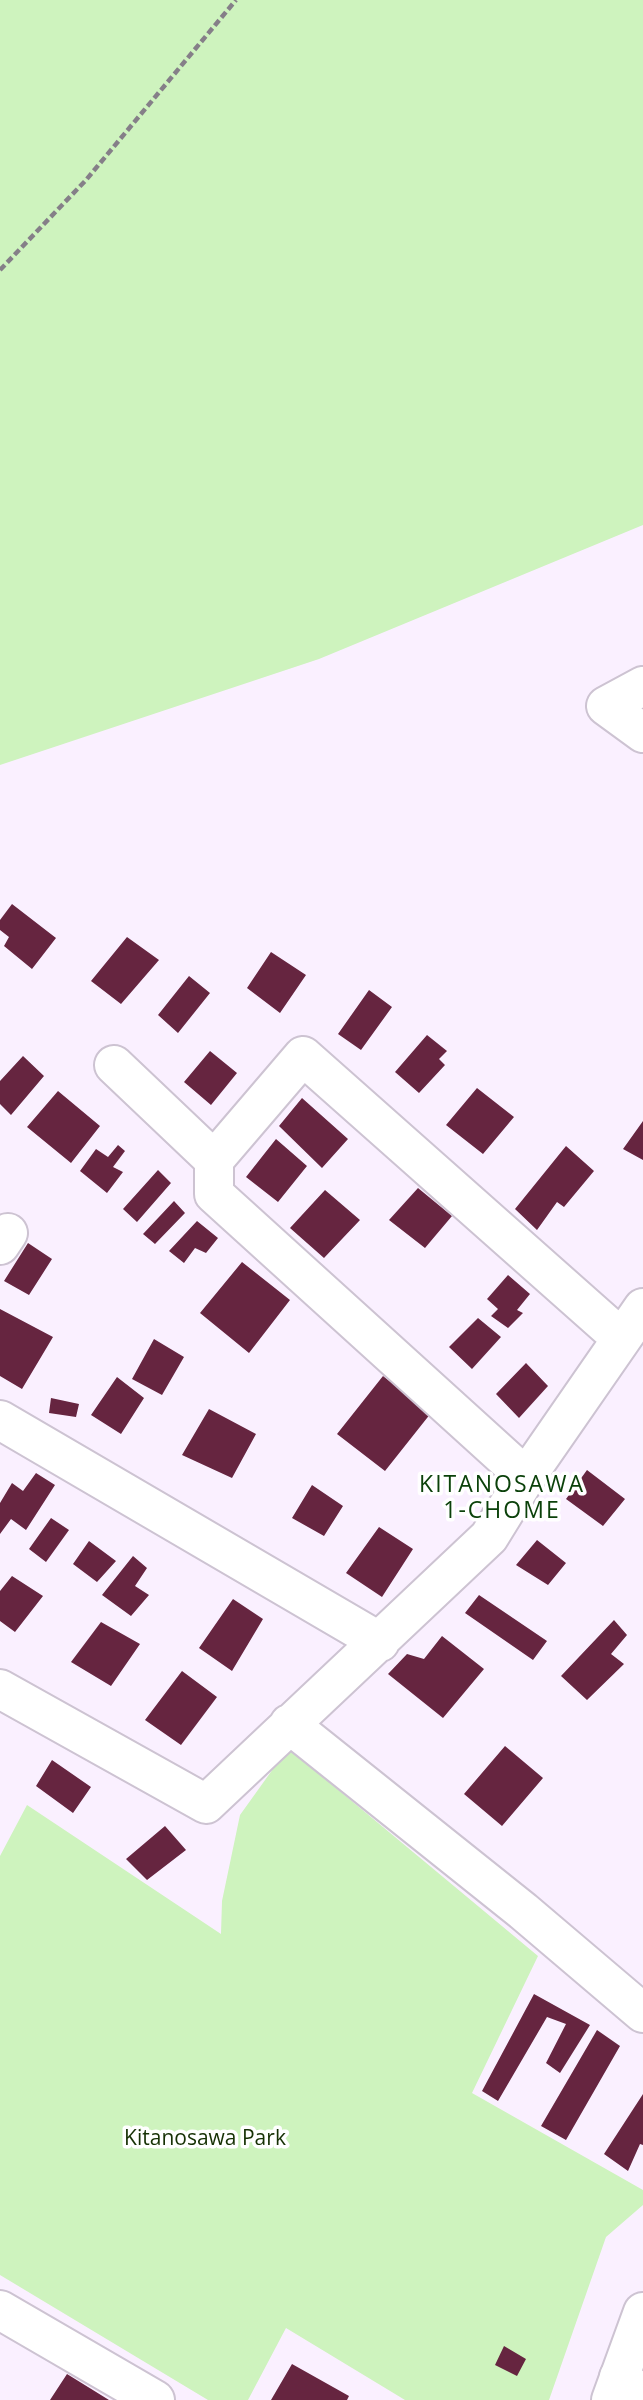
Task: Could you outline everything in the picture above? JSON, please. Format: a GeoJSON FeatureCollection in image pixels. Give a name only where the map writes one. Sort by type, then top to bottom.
{"type":"FeatureCollection","features":[{"type":"Feature","properties":{"kind":"street"},"geometry":{"type":"LineString","coordinates":[[643,686],[606,706],[643,733]]}},
{"type":"Feature","properties":{"kind":"street"},"geometry":{"type":"LineString","coordinates":[[526,1477],[215,1194],[214,1160],[303,1056],[621,1338]]}},
{"type":"Feature","properties":{"kind":"street"},"geometry":{"type":"LineString","coordinates":[[114,1065],[214,1160]]}},
{"type":"Feature","properties":{"kind":"street"},"geometry":{"type":"LineString","coordinates":[[0,1689],[206,1804],[489,1537],[526,1477],[643,1308]]}},
{"type":"Feature","properties":{"kind":"street"},"geometry":{"type":"LineString","coordinates":[[0,1420],[380,1642]]}},
{"type":"Feature","properties":{"kind":"street"},"geometry":{"type":"LineString","coordinates":[[289,1724],[523,1911],[643,2013]]}},
{"type":"Feature","properties":{"kind":"street"},"geometry":{"type":"LineString","coordinates":[[0,2310],[155,2400]]}},
{"type":"Feature","properties":{"kind":"street"},"geometry":{"type":"LineString","coordinates":[[624,2391],[643,2312]]}},
{"type":"Feature","properties":{"kind":"path"},"geometry":{"type":"LineString","coordinates":[[0,270],[86,180],[236,0]]}},
{"type":"Feature","properties":{"kind":"green space"},"geometry":{"type":"Polygon","coordinates":[[[0,0],[643,0],[643,525],[319,659],[0,765],[0,0]]]}},
{"type":"Feature","properties":{"kind":"green space","name":"Kitanosawa Park"},"geometry":{"type":"Polygon","coordinates":[[[288,1748],[538,1956],[472,2093],[643,2190],[643,2205],[606,2237],[549,2400],[405,2400],[286,2328],[248,2400],[208,2400],[0,2275],[0,1856],[27,1805],[221,1934],[222,1901],[240,1815],[288,1748]]]}},
{"type":"Feature","properties":{"kind":"building"},"geometry":{"type":"Polygon","coordinates":[[[12,904],[56,938],[32,969],[4,946],[9,937],[0,930],[0,920],[12,904]]]}},
{"type":"Feature","properties":{"kind":"building"},"geometry":{"type":"Polygon","coordinates":[[[127,937],[159,960],[121,1004],[91,981],[127,937]]]}},
{"type":"Feature","properties":{"kind":"building"},"geometry":{"type":"Polygon","coordinates":[[[271,952],[306,975],[280,1013],[247,988],[271,952]]]}},
{"type":"Feature","properties":{"kind":"building"},"geometry":{"type":"Polygon","coordinates":[[[189,976],[210,993],[178,1033],[158,1015],[189,976]]]}},
{"type":"Feature","properties":{"kind":"building"},"geometry":{"type":"Polygon","coordinates":[[[369,990],[392,1007],[361,1050],[338,1034],[369,990]]]}},
{"type":"Feature","properties":{"kind":"building"},"geometry":{"type":"Polygon","coordinates":[[[427,1035],[447,1051],[439,1059],[445,1065],[419,1093],[395,1072],[427,1035]]]}},
{"type":"Feature","properties":{"kind":"building"},"geometry":{"type":"Polygon","coordinates":[[[210,1051],[237,1073],[211,1105],[184,1082],[210,1051]]]}},
{"type":"Feature","properties":{"kind":"building"},"geometry":{"type":"Polygon","coordinates":[[[23,1056],[44,1076],[11,1115],[0,1104],[0,1081],[23,1056]]]}},
{"type":"Feature","properties":{"kind":"building"},"geometry":{"type":"Polygon","coordinates":[[[477,1088],[514,1117],[483,1154],[446,1125],[477,1088]]]}},
{"type":"Feature","properties":{"kind":"building"},"geometry":{"type":"Polygon","coordinates":[[[58,1091],[100,1126],[71,1163],[27,1127],[58,1091]]]}},
{"type":"Feature","properties":{"kind":"building"},"geometry":{"type":"Polygon","coordinates":[[[302,1098],[348,1139],[322,1168],[279,1126],[302,1098]]]}},
{"type":"Feature","properties":{"kind":"building"},"geometry":{"type":"Polygon","coordinates":[[[643,1121],[643,1160],[623,1149],[643,1121]]]}},
{"type":"Feature","properties":{"kind":"building"},"geometry":{"type":"Polygon","coordinates":[[[276,1139],[307,1166],[278,1202],[246,1177],[276,1139]]]}},
{"type":"Feature","properties":{"kind":"building"},"geometry":{"type":"Polygon","coordinates":[[[118,1145],[125,1151],[113,1167],[123,1172],[107,1193],[80,1171],[96,1149],[108,1157],[118,1145]]]}},
{"type":"Feature","properties":{"kind":"building"},"geometry":{"type":"Polygon","coordinates":[[[566,1146],[594,1171],[564,1207],[557,1202],[537,1230],[515,1209],[566,1146]]]}},
{"type":"Feature","properties":{"kind":"building"},"geometry":{"type":"Polygon","coordinates":[[[158,1170],[171,1183],[137,1222],[123,1209],[158,1170]]]}},
{"type":"Feature","properties":{"kind":"building"},"geometry":{"type":"Polygon","coordinates":[[[418,1188],[452,1216],[425,1248],[389,1220],[418,1188]]]}},
{"type":"Feature","properties":{"kind":"building"},"geometry":{"type":"Polygon","coordinates":[[[325,1190],[360,1220],[324,1258],[290,1228],[325,1190]]]}},
{"type":"Feature","properties":{"kind":"building"},"geometry":{"type":"Polygon","coordinates":[[[174,1201],[185,1213],[155,1244],[143,1234],[174,1201]]]}},
{"type":"Feature","properties":{"kind":"building"},"geometry":{"type":"Polygon","coordinates":[[[197,1221],[218,1238],[206,1253],[195,1248],[184,1263],[169,1251],[197,1221]]]}},
{"type":"Feature","properties":{"kind":"building"},"geometry":{"type":"Polygon","coordinates":[[[28,1243],[52,1259],[29,1295],[4,1281],[28,1243]]]}},
{"type":"Feature","properties":{"kind":"building"},"geometry":{"type":"Polygon","coordinates":[[[242,1262],[290,1300],[249,1353],[200,1313],[242,1262]]]}},
{"type":"Feature","properties":{"kind":"building"},"geometry":{"type":"Polygon","coordinates":[[[508,1275],[530,1294],[517,1310],[523,1313],[508,1328],[491,1316],[498,1309],[487,1299],[508,1275]]]}},
{"type":"Feature","properties":{"kind":"building"},"geometry":{"type":"Polygon","coordinates":[[[0,1309],[53,1337],[22,1389],[0,1376],[0,1309]]]}},
{"type":"Feature","properties":{"kind":"building"},"geometry":{"type":"Polygon","coordinates":[[[478,1318],[501,1337],[472,1369],[449,1347],[478,1318]]]}},
{"type":"Feature","properties":{"kind":"building"},"geometry":{"type":"Polygon","coordinates":[[[154,1339],[184,1357],[162,1395],[132,1379],[154,1339]]]}},
{"type":"Feature","properties":{"kind":"building"},"geometry":{"type":"Polygon","coordinates":[[[526,1363],[548,1386],[519,1418],[496,1394],[526,1363]]]}},
{"type":"Feature","properties":{"kind":"building"},"geometry":{"type":"Polygon","coordinates":[[[383,1376],[431,1413],[385,1471],[337,1434],[383,1376]]]}},
{"type":"Feature","properties":{"kind":"building"},"geometry":{"type":"Polygon","coordinates":[[[117,1377],[144,1398],[121,1434],[91,1415],[117,1377]]]}},
{"type":"Feature","properties":{"kind":"building"},"geometry":{"type":"Polygon","coordinates":[[[51,1398],[79,1404],[76,1417],[49,1413],[51,1398]]]}},
{"type":"Feature","properties":{"kind":"building"},"geometry":{"type":"Polygon","coordinates":[[[209,1409],[256,1434],[232,1478],[182,1455],[209,1409]]]}},
{"type":"Feature","properties":{"kind":"building"},"geometry":{"type":"Polygon","coordinates":[[[587,1470],[625,1499],[603,1526],[566,1499],[587,1470]]]}},
{"type":"Feature","properties":{"kind":"building"},"geometry":{"type":"Polygon","coordinates":[[[36,1473],[55,1485],[26,1530],[11,1519],[0,1534],[0,1503],[12,1483],[23,1491],[36,1473]]]}},
{"type":"Feature","properties":{"kind":"building"},"geometry":{"type":"Polygon","coordinates":[[[312,1485],[343,1506],[324,1536],[292,1518],[312,1485]]]}},
{"type":"Feature","properties":{"kind":"building"},"geometry":{"type":"Polygon","coordinates":[[[51,1518],[69,1530],[46,1562],[29,1549],[51,1518]]]}},
{"type":"Feature","properties":{"kind":"building"},"geometry":{"type":"Polygon","coordinates":[[[379,1527],[413,1549],[382,1597],[346,1573],[379,1527]]]}},
{"type":"Feature","properties":{"kind":"building"},"geometry":{"type":"Polygon","coordinates":[[[537,1540],[566,1563],[548,1585],[516,1565],[537,1540]]]}},
{"type":"Feature","properties":{"kind":"building"},"geometry":{"type":"Polygon","coordinates":[[[89,1541],[116,1561],[97,1582],[73,1564],[89,1541]]]}},
{"type":"Feature","properties":{"kind":"building"},"geometry":{"type":"Polygon","coordinates":[[[133,1556],[147,1568],[135,1586],[149,1595],[131,1616],[102,1595],[133,1556]]]}},
{"type":"Feature","properties":{"kind":"building"},"geometry":{"type":"Polygon","coordinates":[[[12,1576],[43,1596],[15,1632],[0,1621],[0,1591],[12,1576]]]}},
{"type":"Feature","properties":{"kind":"building"},"geometry":{"type":"Polygon","coordinates":[[[479,1595],[547,1641],[533,1660],[465,1613],[479,1595]]]}},
{"type":"Feature","properties":{"kind":"building"},"geometry":{"type":"Polygon","coordinates":[[[233,1599],[263,1619],[232,1671],[199,1648],[233,1599]]]}},
{"type":"Feature","properties":{"kind":"building"},"geometry":{"type":"Polygon","coordinates":[[[614,1620],[627,1635],[611,1654],[624,1664],[587,1700],[561,1676],[614,1620]]]}},
{"type":"Feature","properties":{"kind":"building"},"geometry":{"type":"Polygon","coordinates":[[[101,1622],[140,1644],[111,1686],[71,1662],[101,1622]]]}},
{"type":"Feature","properties":{"kind":"building"},"geometry":{"type":"Polygon","coordinates":[[[442,1636],[484,1669],[443,1718],[388,1674],[407,1654],[424,1659],[442,1636]]]}},
{"type":"Feature","properties":{"kind":"building"},"geometry":{"type":"Polygon","coordinates":[[[182,1671],[217,1697],[181,1745],[145,1720],[182,1671]]]}},
{"type":"Feature","properties":{"kind":"building"},"geometry":{"type":"Polygon","coordinates":[[[505,1746],[543,1778],[502,1826],[464,1794],[505,1746]]]}},
{"type":"Feature","properties":{"kind":"building"},"geometry":{"type":"Polygon","coordinates":[[[52,1760],[91,1787],[73,1813],[36,1786],[52,1760]]]}},
{"type":"Feature","properties":{"kind":"building"},"geometry":{"type":"Polygon","coordinates":[[[165,1826],[186,1850],[147,1880],[126,1859],[165,1826]]]}},
{"type":"Feature","properties":{"kind":"building"},"geometry":{"type":"Polygon","coordinates":[[[534,1994],[590,2025],[560,2073],[546,2063],[566,2024],[547,2017],[498,2101],[482,2091],[534,1994]]]}},
{"type":"Feature","properties":{"kind":"building"},"geometry":{"type":"Polygon","coordinates":[[[597,2030],[620,2046],[566,2140],[541,2126],[597,2030]]]}},
{"type":"Feature","properties":{"kind":"building"},"geometry":{"type":"Polygon","coordinates":[[[643,2094],[643,2145],[640,2144],[628,2171],[604,2154],[643,2094]]]}},
{"type":"Feature","properties":{"kind":"building"},"geometry":{"type":"Polygon","coordinates":[[[504,2346],[526,2359],[517,2376],[495,2365],[504,2346]]]}},
{"type":"Feature","properties":{"kind":"building"},"geometry":{"type":"Polygon","coordinates":[[[292,2364],[349,2396],[347,2400],[271,2400],[292,2364]]]}},
{"type":"Feature","properties":{"kind":"building"},"geometry":{"type":"Polygon","coordinates":[[[67,2374],[109,2400],[50,2400],[67,2374]]]}},
{"type":"Feature","properties":{"kind":"district","name":"KITANOSAWA 1-CHOME"},"geometry":{"type":"Point","coordinates":[502,1498]}}]}
